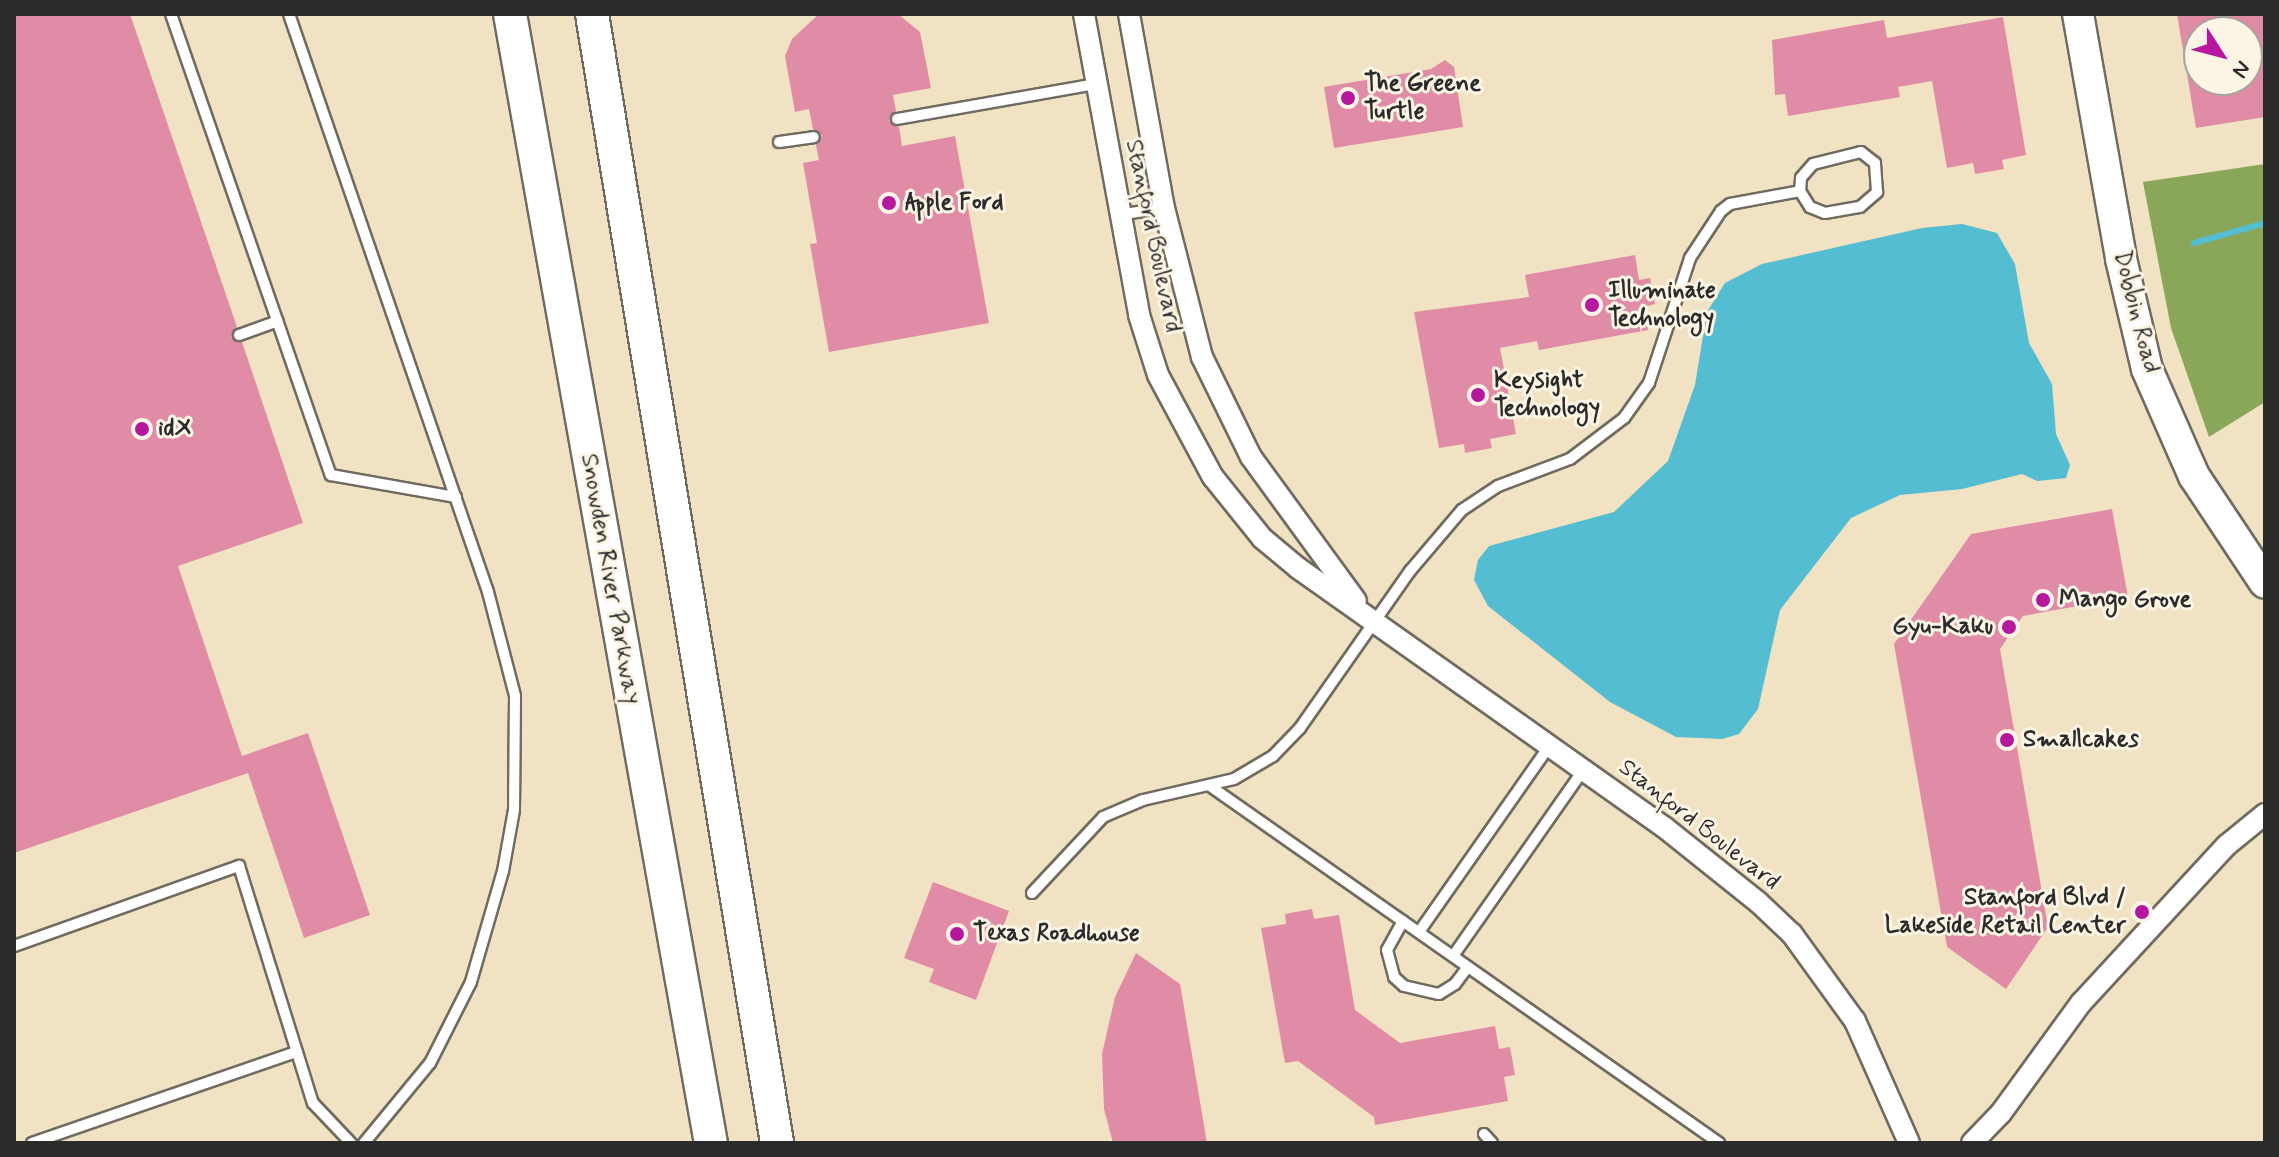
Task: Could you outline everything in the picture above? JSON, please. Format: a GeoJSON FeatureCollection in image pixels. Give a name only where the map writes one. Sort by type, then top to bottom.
{"type":"FeatureCollection","features":[{"type":"Feature","properties":{"kind":"main road"},"geometry":{"type":"LineString","coordinates":[[592,14],[777,1143]]}},
{"type":"Feature","properties":{"kind":"main road","name":"Snowden River Parkway"},"geometry":{"type":"LineString","coordinates":[[507,21],[711,1143]]}},
{"type":"Feature","properties":{"kind":"street","name":"Stanford Boulevard"},"geometry":{"type":"LineString","coordinates":[[1084,14],[1118,215],[1139,315],[1158,375],[1213,477],[1262,538],[1724,872],[1792,934],[1855,1021],[1909,1143]]}},
{"type":"Feature","properties":{"kind":"street","name":"Stanford Boulevard"},"geometry":{"type":"LineString","coordinates":[[1129,14],[1184,303],[1224,407],[1251,457],[1316,551],[1375,622]]}},
{"type":"Feature","properties":{"kind":"street","name":"Dobbin Road"},"geometry":{"type":"LineString","coordinates":[[2078,14],[2131,311],[2147,369],[2194,476],[2265,583]]}},
{"type":"Feature","properties":{"kind":"street"},"geometry":{"type":"LineString","coordinates":[[1972,1143],[2001,1113],[2081,1003],[2227,845],[2265,814]]}},
{"type":"Feature","properties":{"kind":"lane"},"geometry":{"type":"LineString","coordinates":[[171,14],[331,475],[456,497]]}},
{"type":"Feature","properties":{"kind":"lane"},"geometry":{"type":"LineString","coordinates":[[289,14],[507,652],[518,751],[514,810],[491,923],[454,1023],[405,1097],[364,1143]]}},
{"type":"Feature","properties":{"kind":"lane"},"geometry":{"type":"LineString","coordinates":[[897,119],[1096,84]]}},
{"type":"Feature","properties":{"kind":"lane"},"geometry":{"type":"LineString","coordinates":[[779,142],[814,137]]}},
{"type":"Feature","properties":{"kind":"lane"},"geometry":{"type":"LineString","coordinates":[[1861,152],[1875,163],[1877,192],[1860,207],[1825,213],[1810,207],[1800,191],[1801,178],[1813,164],[1861,152]]}},
{"type":"Feature","properties":{"kind":"lane"},"geometry":{"type":"LineString","coordinates":[[1032,893],[1103,817],[1143,800],[1210,786],[1255,769],[1287,744],[1410,571],[1462,510],[1498,486],[1592,445],[1637,402],[1660,357],[1690,258],[1721,211],[1730,204],[1800,191]]}},
{"type":"Feature","properties":{"kind":"lane"},"geometry":{"type":"LineString","coordinates":[[1118,215],[1164,208]]}},
{"type":"Feature","properties":{"kind":"lane"},"geometry":{"type":"LineString","coordinates":[[239,335],[278,321]]}},
{"type":"Feature","properties":{"kind":"lane"},"geometry":{"type":"LineString","coordinates":[[1419,932],[1549,746]]}},
{"type":"Feature","properties":{"kind":"lane"},"geometry":{"type":"LineString","coordinates":[[1453,956],[1583,770]]}},
{"type":"Feature","properties":{"kind":"lane"},"geometry":{"type":"LineString","coordinates":[[1210,786],[1719,1143]]}},
{"type":"Feature","properties":{"kind":"lane"},"geometry":{"type":"LineString","coordinates":[[14,946],[239,866],[313,1103],[351,1143]]}},
{"type":"Feature","properties":{"kind":"lane"},"geometry":{"type":"LineString","coordinates":[[1403,921],[1387,950],[1394,977],[1404,986],[1439,994],[1455,984],[1468,967]]}},
{"type":"Feature","properties":{"kind":"lane"},"geometry":{"type":"LineString","coordinates":[[32,1143],[297,1052]]}},
{"type":"Feature","properties":{"kind":"lane"},"geometry":{"type":"LineString","coordinates":[[1484,1134],[1492,1143]]}},
{"type":"Feature","properties":{"kind":"green space"},"geometry":{"type":"Polygon","coordinates":[[[2265,164],[2265,402],[2209,437],[2171,328],[2143,182],[2265,164]]]}},
{"type":"Feature","properties":{"kind":"water"},"geometry":{"type":"Polygon","coordinates":[[[1962,224],[1997,233],[2015,264],[2029,343],[2052,384],[2056,434],[2070,465],[2066,478],[2037,481],[2022,474],[1962,489],[1900,495],[1851,518],[1780,610],[1758,709],[1739,734],[1722,739],[1676,737],[1610,702],[1488,606],[1474,580],[1478,560],[1489,546],[1614,512],[1668,461],[1695,385],[1707,312],[1725,283],[1762,264],[1922,228],[1962,224]]]}},
{"type":"Feature","properties":{"kind":"building","name":"idX"},"geometry":{"type":"Polygon","coordinates":[[[14,14],[130,14],[237,327],[231,337],[242,342],[303,523],[178,566],[242,756],[308,733],[370,915],[304,938],[248,773],[14,853],[14,14]]]}},
{"type":"Feature","properties":{"kind":"building","name":"Apple Ford"},"geometry":{"type":"Polygon","coordinates":[[[819,14],[898,14],[920,32],[931,88],[893,95],[896,111],[889,121],[899,127],[902,146],[955,136],[989,323],[829,352],[810,244],[817,243],[803,163],[819,160],[816,145],[822,135],[813,129],[809,109],[795,112],[785,56],[792,39],[819,14]]]}},
{"type":"Feature","properties":{"kind":"building"},"geometry":{"type":"Polygon","coordinates":[[[2177,14],[2265,14],[2265,117],[2196,128],[2191,96],[2263,96],[2263,16],[2183,16],[2183,50],[2177,14]]]}},
{"type":"Feature","properties":{"kind":"building"},"geometry":{"type":"Polygon","coordinates":[[[2003,17],[2026,155],[2002,160],[2004,169],[1975,174],[1973,163],[1947,168],[1932,81],[1898,87],[1900,97],[1788,116],[1785,94],[1775,95],[1772,40],[1884,20],[1887,38],[2003,17]]]}},
{"type":"Feature","properties":{"kind":"building"},"geometry":{"type":"Polygon","coordinates":[[[1445,60],[1454,67],[1463,127],[1334,148],[1324,87],[1431,69],[1445,60]]]}},
{"type":"Feature","properties":{"kind":"building"},"geometry":{"type":"Polygon","coordinates":[[[1635,255],[1639,280],[1650,278],[1655,304],[1644,307],[1648,330],[1539,350],[1537,341],[1500,348],[1516,434],[1490,439],[1492,448],[1465,453],[1464,444],[1439,448],[1414,312],[1529,297],[1525,275],[1635,255]]]}},
{"type":"Feature","properties":{"kind":"building"},"geometry":{"type":"Polygon","coordinates":[[[2112,509],[2128,597],[2023,616],[2000,649],[2048,927],[2006,989],[1947,947],[1894,644],[1971,534],[2112,509]]]}},
{"type":"Feature","properties":{"kind":"building","name":"Texas Roadhouse"},"geometry":{"type":"Polygon","coordinates":[[[933,882],[1009,911],[976,1000],[929,982],[934,969],[904,958],[933,882]]]}},
{"type":"Feature","properties":{"kind":"building"},"geometry":{"type":"Polygon","coordinates":[[[1312,909],[1314,919],[1339,915],[1355,1010],[1400,1043],[1495,1026],[1499,1049],[1510,1047],[1515,1075],[1504,1077],[1508,1101],[1375,1125],[1374,1117],[1298,1061],[1285,1063],[1261,928],[1286,924],[1285,914],[1312,909]]]}},
{"type":"Feature","properties":{"kind":"building"},"geometry":{"type":"Polygon","coordinates":[[[1136,953],[1180,984],[1207,1143],[1113,1143],[1104,1109],[1102,1054],[1115,997],[1136,953]]]}},
{"type":"Feature","properties":{"kind":"waterway"},"geometry":{"type":"LineString","coordinates":[[2194,243],[2265,223]]}},
{"type":"Feature","properties":{"kind":"place","name":"The Greene Turtle"},"geometry":{"type":"Point","coordinates":[1348,98]}},
{"type":"Feature","properties":{"kind":"place","name":"Apple Ford"},"geometry":{"type":"Point","coordinates":[889,203]}},
{"type":"Feature","properties":{"kind":"place","name":"Illuminate Technology"},"geometry":{"type":"Point","coordinates":[1592,305]}},
{"type":"Feature","properties":{"kind":"place","name":"Keysight Technology"},"geometry":{"type":"Point","coordinates":[1478,395]}},
{"type":"Feature","properties":{"kind":"place","name":"idX"},"geometry":{"type":"Point","coordinates":[142,429]}},
{"type":"Feature","properties":{"kind":"place","name":"Mango Grove"},"geometry":{"type":"Point","coordinates":[2043,600]}},
{"type":"Feature","properties":{"kind":"place","name":"Gyu-Kaku"},"geometry":{"type":"Point","coordinates":[2009,627]}},
{"type":"Feature","properties":{"kind":"place","name":"Smallcakes"},"geometry":{"type":"Point","coordinates":[2007,740]}},
{"type":"Feature","properties":{"kind":"place","name":"Stanford Blvd / Lakeside Retail Center"},"geometry":{"type":"Point","coordinates":[2142,912]}},
{"type":"Feature","properties":{"kind":"place","name":"Texas Roadhouse"},"geometry":{"type":"Point","coordinates":[957,934]}}]}
